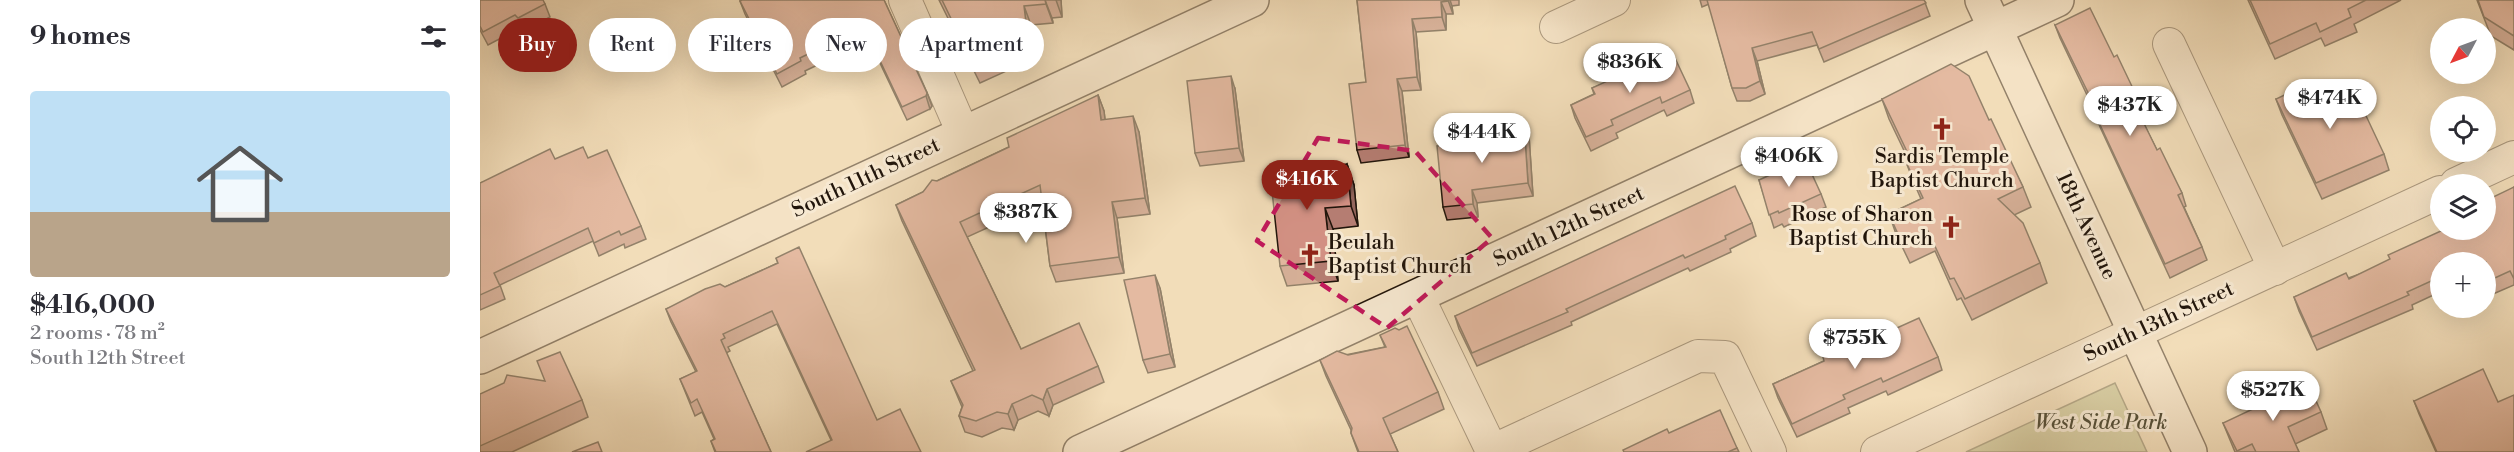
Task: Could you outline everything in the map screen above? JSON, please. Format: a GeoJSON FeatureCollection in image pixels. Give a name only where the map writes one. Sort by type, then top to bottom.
{"type":"FeatureCollection","features":[{"type":"Feature","properties":{"kind":"street"},"geometry":{"type":"LineString","coordinates":[[905,0],[963,133]]}},
{"type":"Feature","properties":{"kind":"street","name":"South 11th Street"},"geometry":{"type":"LineString","coordinates":[[480,357],[1252,0]]}},
{"type":"Feature","properties":{"kind":"street"},"geometry":{"type":"LineString","coordinates":[[1556,27],[1614,0]]}},
{"type":"Feature","properties":{"kind":"street","name":"South 12th Street"},"geometry":{"type":"LineString","coordinates":[[1080,452],[1418,297],[1988,14],[2057,0]]}},
{"type":"Feature","properties":{"kind":"street","name":"18th Avenue"},"geometry":{"type":"LineString","coordinates":[[1988,14],[2190,452]]}},
{"type":"Feature","properties":{"kind":"street"},"geometry":{"type":"LineString","coordinates":[[2169,44],[2275,269]]}},
{"type":"Feature","properties":{"kind":"street"},"geometry":{"type":"LineString","coordinates":[[2477,174],[2514,157]]}},
{"type":"Feature","properties":{"kind":"street","name":"South 13th Street"},"geometry":{"type":"LineString","coordinates":[[1877,452],[2430,197]]}},
{"type":"Feature","properties":{"kind":"street"},"geometry":{"type":"LineString","coordinates":[[1418,297],[1492,451],[1698,356],[1725,357],[1770,452]]}},
{"type":"Feature","properties":{"kind":"highlighted area"},"geometry":{"type":"Polygon","coordinates":[[[1318,138],[1415,151],[1492,238],[1387,328],[1257,241],[1318,138]]]}},
{"type":"Feature","properties":{"kind":"green space","name":"West Side Park"},"geometry":{"type":"Polygon","coordinates":[[[2115,383],[2147,452],[1966,452],[2115,383]]]}},
{"type":"Feature","properties":{"kind":"building"},"geometry":{"type":"Polygon","coordinates":[[[480,0],[543,0],[545,4],[518,18],[515,15],[509,18],[498,18],[498,24],[483,32],[480,26],[480,0]]]}},
{"type":"Feature","properties":{"kind":"building"},"geometry":{"type":"Polygon","coordinates":[[[884,0],[899,32],[899,72],[917,72],[927,93],[926,96],[902,107],[885,72],[887,18],[805,18],[805,56],[793,65],[793,18],[749,18],[740,1],[884,0]]]}},
{"type":"Feature","properties":{"kind":"building"},"geometry":{"type":"Polygon","coordinates":[[[942,0],[1045,0],[1046,4],[1024,6],[1025,18],[951,18],[942,0]]]}},
{"type":"Feature","properties":{"kind":"building"},"geometry":{"type":"Polygon","coordinates":[[[1357,0],[1448,0],[1441,2],[1442,17],[1412,19],[1417,77],[1397,79],[1405,145],[1357,150],[1349,84],[1366,82],[1357,0]]]}},
{"type":"Feature","properties":{"kind":"building"},"geometry":{"type":"Polygon","coordinates":[[[1707,0],[1924,0],[1926,3],[1819,49],[1812,32],[1752,48],[1760,81],[1746,88],[1732,88],[1707,0]]]}},
{"type":"Feature","properties":{"kind":"building"},"geometry":{"type":"Polygon","coordinates":[[[2250,0],[2366,0],[2348,9],[2351,17],[2320,32],[2316,23],[2270,44],[2250,0]]]}},
{"type":"Feature","properties":{"kind":"building"},"geometry":{"type":"Polygon","coordinates":[[[2478,0],[2514,0],[2514,36],[2496,25],[2496,18],[2484,17],[2478,0]]]}},
{"type":"Feature","properties":{"kind":"building"},"geometry":{"type":"Polygon","coordinates":[[[2090,8],[2114,57],[2117,55],[2138,99],[2133,101],[2157,150],[2160,148],[2182,193],[2178,195],[2202,247],[2165,264],[2095,114],[2098,113],[2055,25],[2090,8]]]}},
{"type":"Feature","properties":{"kind":"building"},"geometry":{"type":"Polygon","coordinates":[[[1674,56],[1690,90],[1662,103],[1660,97],[1611,120],[1613,125],[1586,137],[1571,105],[1595,94],[1592,88],[1646,63],[1649,67],[1674,56]]]}},
{"type":"Feature","properties":{"kind":"building"},"geometry":{"type":"Polygon","coordinates":[[[1951,64],[1969,76],[2023,187],[1998,199],[2023,223],[2040,263],[1965,299],[1954,278],[1950,279],[1928,231],[1902,243],[1889,214],[1923,198],[1906,162],[1911,160],[1882,99],[1951,64]]]}},
{"type":"Feature","properties":{"kind":"building"},"geometry":{"type":"Polygon","coordinates":[[[1231,76],[1239,148],[1195,153],[1187,81],[1231,76]]]}},
{"type":"Feature","properties":{"kind":"building"},"geometry":{"type":"Polygon","coordinates":[[[2312,82],[2321,100],[2352,86],[2384,154],[2316,183],[2276,99],[2312,82]]]}},
{"type":"Feature","properties":{"kind":"building"},"geometry":{"type":"Polygon","coordinates":[[[1098,95],[1101,120],[1133,116],[1145,198],[1112,202],[1119,257],[1050,266],[1040,185],[960,222],[1021,349],[1079,323],[1098,366],[1047,389],[1043,400],[1032,395],[1012,404],[1008,414],[997,412],[976,421],[959,416],[963,405],[951,381],[975,370],[896,205],[923,192],[932,180],[937,181],[1009,147],[1007,138],[1098,95]]]}},
{"type":"Feature","properties":{"kind":"building"},"geometry":{"type":"Polygon","coordinates":[[[1524,123],[1528,183],[1472,190],[1473,204],[1443,207],[1437,146],[1459,144],[1459,137],[1503,132],[1502,126],[1524,123]]]}},
{"type":"Feature","properties":{"kind":"building"},"geometry":{"type":"Polygon","coordinates":[[[583,147],[588,158],[607,150],[641,226],[621,235],[619,231],[594,243],[588,228],[494,273],[500,286],[480,295],[480,183],[550,149],[555,159],[583,147]]]}},
{"type":"Feature","properties":{"kind":"building"},"geometry":{"type":"Polygon","coordinates":[[[1805,159],[1821,194],[1779,213],[1778,211],[1769,215],[1759,180],[1805,159]]]}},
{"type":"Feature","properties":{"kind":"building","name":"Beulah Baptist Church"},"geometry":{"type":"Polygon","coordinates":[[[1347,164],[1351,206],[1325,208],[1331,261],[1280,266],[1270,172],[1347,164]]]}},
{"type":"Feature","properties":{"kind":"building"},"geometry":{"type":"Polygon","coordinates":[[[1735,186],[1752,223],[1725,236],[1726,239],[1685,258],[1683,255],[1566,309],[1568,312],[1472,353],[1455,316],[1735,186]]]}},
{"type":"Feature","properties":{"kind":"building"},"geometry":{"type":"Polygon","coordinates":[[[2514,187],[2514,279],[2510,271],[2496,277],[2496,252],[2430,252],[2430,282],[2407,292],[2409,295],[2312,337],[2294,297],[2346,273],[2349,279],[2390,259],[2388,255],[2430,236],[2430,240],[2496,240],[2496,196],[2514,187]]]}},
{"type":"Feature","properties":{"kind":"building"},"geometry":{"type":"Polygon","coordinates":[[[799,247],[877,420],[900,409],[921,452],[806,452],[832,440],[772,311],[723,334],[725,338],[721,340],[771,452],[716,452],[711,441],[715,439],[697,399],[691,403],[680,379],[697,371],[666,309],[705,289],[720,284],[725,287],[778,263],[776,258],[799,247]]]}},
{"type":"Feature","properties":{"kind":"building"},"geometry":{"type":"Polygon","coordinates":[[[1155,275],[1170,354],[1143,360],[1124,280],[1155,275]]]}},
{"type":"Feature","properties":{"kind":"building"},"geometry":{"type":"Polygon","coordinates":[[[1919,318],[1938,357],[1883,382],[1881,378],[1843,395],[1845,399],[1792,424],[1773,384],[1824,361],[1823,357],[1866,337],[1868,341],[1919,318]]]}},
{"type":"Feature","properties":{"kind":"building"},"geometry":{"type":"Polygon","coordinates":[[[1407,326],[1438,392],[1383,418],[1398,452],[1359,452],[1351,433],[1352,428],[1320,360],[1337,351],[1348,355],[1386,347],[1380,335],[1395,328],[1399,330],[1407,326]]]}},
{"type":"Feature","properties":{"kind":"building"},"geometry":{"type":"Polygon","coordinates":[[[560,352],[582,400],[480,446],[480,394],[504,383],[507,375],[545,381],[537,361],[560,352]]]}},
{"type":"Feature","properties":{"kind":"building"},"geometry":{"type":"Polygon","coordinates":[[[2483,369],[2498,402],[2514,395],[2514,452],[2437,452],[2414,401],[2483,369]]]}},
{"type":"Feature","properties":{"kind":"building"},"geometry":{"type":"Polygon","coordinates":[[[2308,383],[2321,412],[2288,427],[2299,452],[2256,452],[2252,444],[2237,451],[2223,423],[2308,383]]]}},
{"type":"Feature","properties":{"kind":"building"},"geometry":{"type":"Polygon","coordinates":[[[1720,410],[1737,448],[1728,452],[1624,452],[1623,450],[1667,429],[1669,433],[1720,410]]]}},
{"type":"Feature","properties":{"kind":"building"},"geometry":{"type":"Polygon","coordinates":[[[598,442],[602,452],[572,452],[598,442]]]}},
{"type":"Feature","properties":{"kind":"place","name":"Sardis Temple Baptist Church"},"geometry":{"type":"Point","coordinates":[1942,129]}},
{"type":"Feature","properties":{"kind":"place","name":"Rose of Sharon Baptist Church"},"geometry":{"type":"Point","coordinates":[1951,227]}},
{"type":"Feature","properties":{"kind":"place","name":"Beulah Baptist Church"},"geometry":{"type":"Point","coordinates":[1310,255]}}]}
